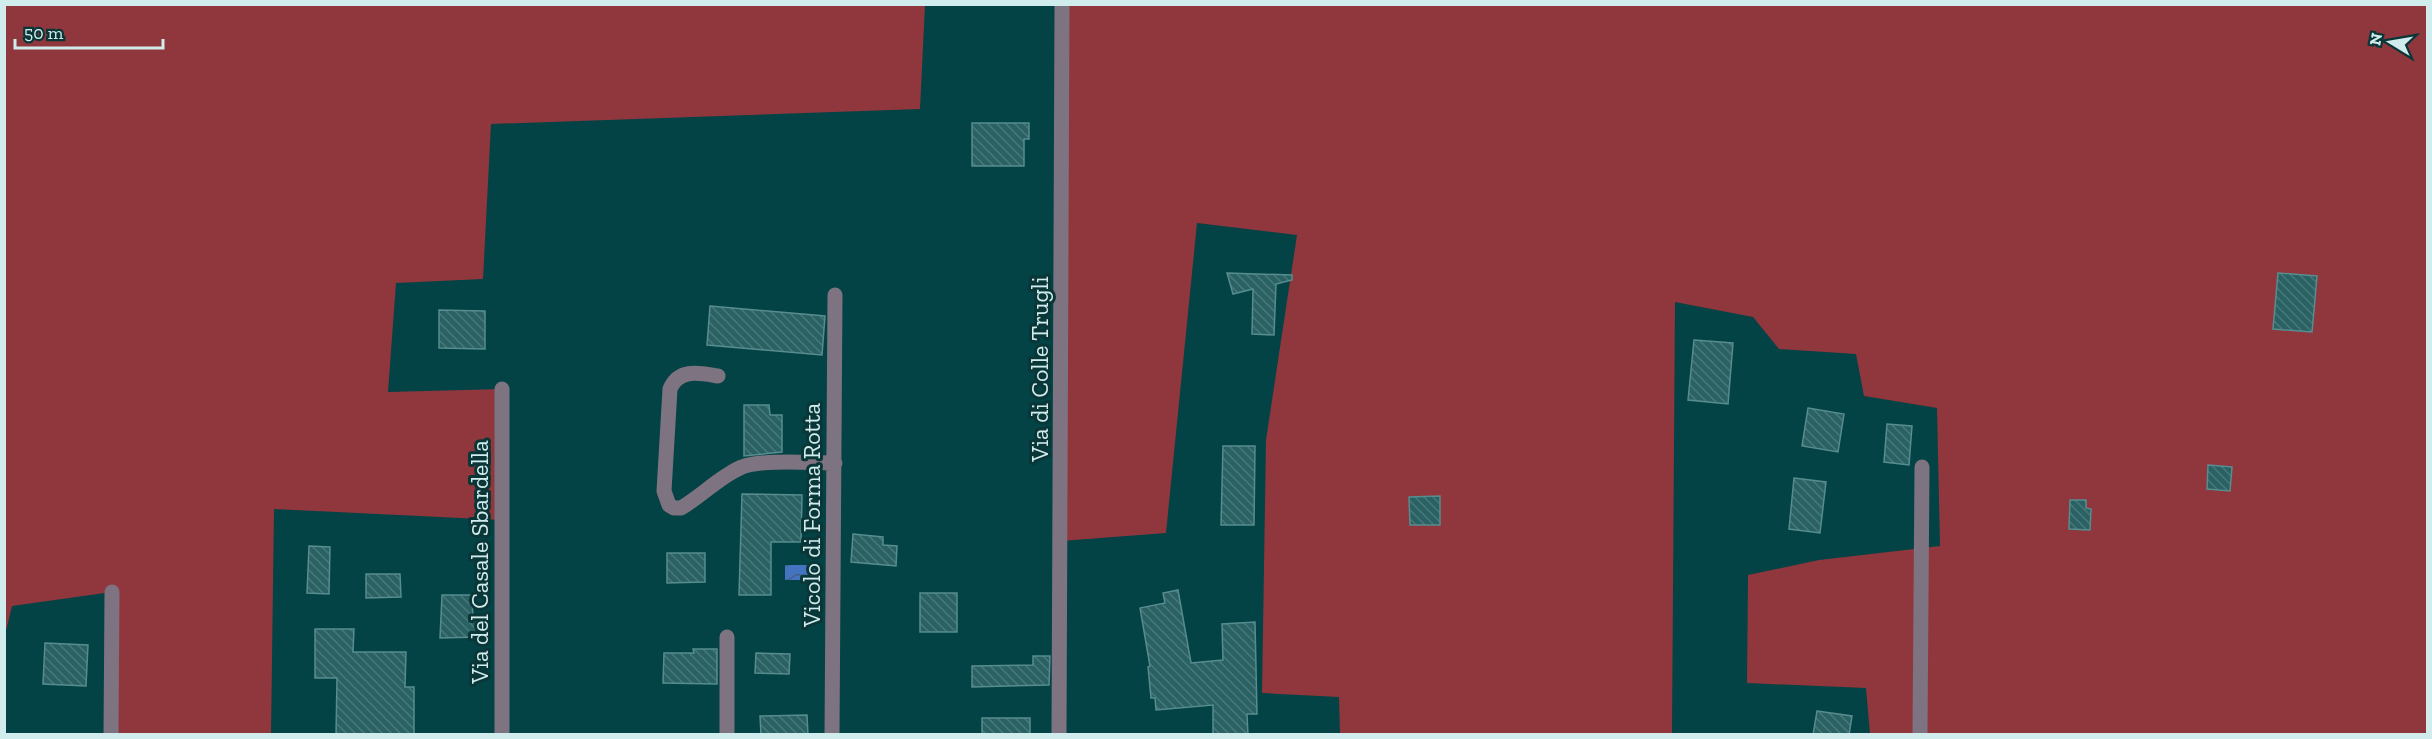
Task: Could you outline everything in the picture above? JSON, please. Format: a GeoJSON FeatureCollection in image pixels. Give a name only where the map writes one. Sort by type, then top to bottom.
{"type":"FeatureCollection","features":[{"type":"Feature","properties":{"kind":"street","name":"Via di Colle Trugli"},"geometry":{"type":"LineString","coordinates":[[1059,735],[1062,4]]}},
{"type":"Feature","properties":{"kind":"street","name":"Vicolo di Forma Rotta"},"geometry":{"type":"LineString","coordinates":[[832,735],[835,295]]}},
{"type":"Feature","properties":{"kind":"street"},"geometry":{"type":"LineString","coordinates":[[718,376],[689,373],[676,378],[670,389],[664,491],[669,505],[681,508],[727,475],[744,466],[835,463]]}},
{"type":"Feature","properties":{"kind":"street","name":"Via del Casale Sbardella"},"geometry":{"type":"LineString","coordinates":[[502,389],[502,735]]}},
{"type":"Feature","properties":{"kind":"street"},"geometry":{"type":"LineString","coordinates":[[1920,735],[1922,467]]}},
{"type":"Feature","properties":{"kind":"street"},"geometry":{"type":"LineString","coordinates":[[111,735],[112,592]]}},
{"type":"Feature","properties":{"kind":"street"},"geometry":{"type":"LineString","coordinates":[[727,637],[727,735]]}},
{"type":"Feature","properties":{"kind":"shaded area"},"geometry":{"type":"Polygon","coordinates":[[[5,5],[925,5],[920,109],[491,124],[483,279],[396,283],[388,392],[502,389],[502,520],[274,509],[271,734],[111,734],[112,592],[12,606],[5,635],[5,5]]]}},
{"type":"Feature","properties":{"kind":"shaded area"},"geometry":{"type":"Polygon","coordinates":[[[1062,5],[2427,5],[2427,734],[1870,734],[1866,688],[1747,683],[1748,575],[1819,560],[1940,546],[1937,408],[1864,396],[1856,354],[1779,349],[1753,317],[1675,302],[1672,734],[1340,734],[1339,697],[1262,693],[1266,440],[1297,235],[1197,223],[1166,533],[1061,541],[1062,5]]]}},
{"type":"Feature","properties":{"kind":"water"},"geometry":{"type":"Polygon","coordinates":[[[785,565],[822,565],[822,580],[785,580],[785,565]]]}},
{"type":"Feature","properties":{"kind":"building"},"geometry":{"type":"Polygon","coordinates":[[[972,123],[1029,123],[1029,139],[1024,139],[1024,166],[972,166],[972,123]]]}},
{"type":"Feature","properties":{"kind":"building"},"geometry":{"type":"Polygon","coordinates":[[[1227,273],[1292,275],[1292,280],[1276,284],[1274,335],[1252,334],[1253,289],[1233,294],[1227,273]]]}},
{"type":"Feature","properties":{"kind":"building"},"geometry":{"type":"Polygon","coordinates":[[[2278,273],[2317,276],[2312,332],[2273,329],[2278,273]]]}},
{"type":"Feature","properties":{"kind":"building"},"geometry":{"type":"Polygon","coordinates":[[[710,306],[825,316],[822,355],[707,345],[710,306]]]}},
{"type":"Feature","properties":{"kind":"building"},"geometry":{"type":"Polygon","coordinates":[[[439,310],[485,311],[485,349],[439,348],[439,310]]]}},
{"type":"Feature","properties":{"kind":"building"},"geometry":{"type":"Polygon","coordinates":[[[1694,340],[1733,343],[1728,404],[1688,400],[1694,340]]]}},
{"type":"Feature","properties":{"kind":"building"},"geometry":{"type":"Polygon","coordinates":[[[744,405],[769,405],[770,415],[782,415],[782,452],[744,456],[744,405]]]}},
{"type":"Feature","properties":{"kind":"building"},"geometry":{"type":"Polygon","coordinates":[[[1808,408],[1844,414],[1838,452],[1802,446],[1808,408]]]}},
{"type":"Feature","properties":{"kind":"building"},"geometry":{"type":"Polygon","coordinates":[[[1887,424],[1912,426],[1909,465],[1884,462],[1887,424]]]}},
{"type":"Feature","properties":{"kind":"building"},"geometry":{"type":"Polygon","coordinates":[[[1223,446],[1255,446],[1254,525],[1221,525],[1223,446]]]}},
{"type":"Feature","properties":{"kind":"building"},"geometry":{"type":"Polygon","coordinates":[[[2208,465],[2232,467],[2230,491],[2207,489],[2208,465]]]}},
{"type":"Feature","properties":{"kind":"building"},"geometry":{"type":"Polygon","coordinates":[[[1794,478],[1826,482],[1820,533],[1789,529],[1794,478]]]}},
{"type":"Feature","properties":{"kind":"building"},"geometry":{"type":"Polygon","coordinates":[[[742,494],[802,495],[801,542],[771,542],[771,595],[739,595],[742,494]]]}},
{"type":"Feature","properties":{"kind":"building"},"geometry":{"type":"Polygon","coordinates":[[[1440,496],[1440,525],[1410,525],[1409,497],[1440,496]]]}},
{"type":"Feature","properties":{"kind":"building"},"geometry":{"type":"Polygon","coordinates":[[[2070,500],[2086,500],[2086,508],[2091,509],[2090,530],[2069,529],[2070,500]]]}},
{"type":"Feature","properties":{"kind":"building"},"geometry":{"type":"Polygon","coordinates":[[[853,534],[883,537],[883,545],[897,546],[896,566],[851,562],[853,534]]]}},
{"type":"Feature","properties":{"kind":"building"},"geometry":{"type":"Polygon","coordinates":[[[309,546],[330,547],[329,594],[307,593],[309,546]]]}},
{"type":"Feature","properties":{"kind":"building"},"geometry":{"type":"Polygon","coordinates":[[[667,553],[705,553],[705,582],[667,583],[667,553]]]}},
{"type":"Feature","properties":{"kind":"building"},"geometry":{"type":"Polygon","coordinates":[[[366,574],[400,574],[401,597],[366,598],[366,574]]]}},
{"type":"Feature","properties":{"kind":"building"},"geometry":{"type":"Polygon","coordinates":[[[1178,590],[1191,663],[1223,660],[1222,624],[1255,622],[1257,714],[1247,714],[1248,735],[1213,735],[1213,705],[1156,710],[1155,698],[1151,698],[1148,667],[1150,666],[1140,608],[1165,603],[1163,593],[1178,590]]]}},
{"type":"Feature","properties":{"kind":"building"},"geometry":{"type":"Polygon","coordinates":[[[920,593],[957,593],[957,632],[920,632],[920,593]]]}},
{"type":"Feature","properties":{"kind":"building"},"geometry":{"type":"Polygon","coordinates":[[[442,595],[472,595],[473,621],[477,621],[477,637],[440,638],[442,595]]]}},
{"type":"Feature","properties":{"kind":"building"},"geometry":{"type":"Polygon","coordinates":[[[315,629],[354,629],[353,652],[406,652],[405,687],[414,687],[414,735],[336,735],[337,678],[315,678],[315,629]]]}},
{"type":"Feature","properties":{"kind":"building"},"geometry":{"type":"Polygon","coordinates":[[[45,643],[88,645],[86,686],[43,684],[45,643]]]}},
{"type":"Feature","properties":{"kind":"building"},"geometry":{"type":"Polygon","coordinates":[[[693,649],[717,649],[717,684],[663,683],[664,653],[694,653],[693,649]]]}},
{"type":"Feature","properties":{"kind":"building"},"geometry":{"type":"Polygon","coordinates":[[[756,653],[790,654],[789,674],[755,673],[756,653]]]}},
{"type":"Feature","properties":{"kind":"building"},"geometry":{"type":"Polygon","coordinates":[[[1033,656],[1050,656],[1049,685],[972,687],[972,666],[1033,665],[1033,656]]]}},
{"type":"Feature","properties":{"kind":"building"},"geometry":{"type":"Polygon","coordinates":[[[1817,711],[1852,716],[1849,735],[1813,735],[1817,711]]]}},
{"type":"Feature","properties":{"kind":"building"},"geometry":{"type":"Polygon","coordinates":[[[807,715],[808,735],[761,735],[760,716],[807,715]]]}},
{"type":"Feature","properties":{"kind":"building"},"geometry":{"type":"Polygon","coordinates":[[[982,718],[1030,718],[1030,735],[982,735],[982,718]]]}}]}
